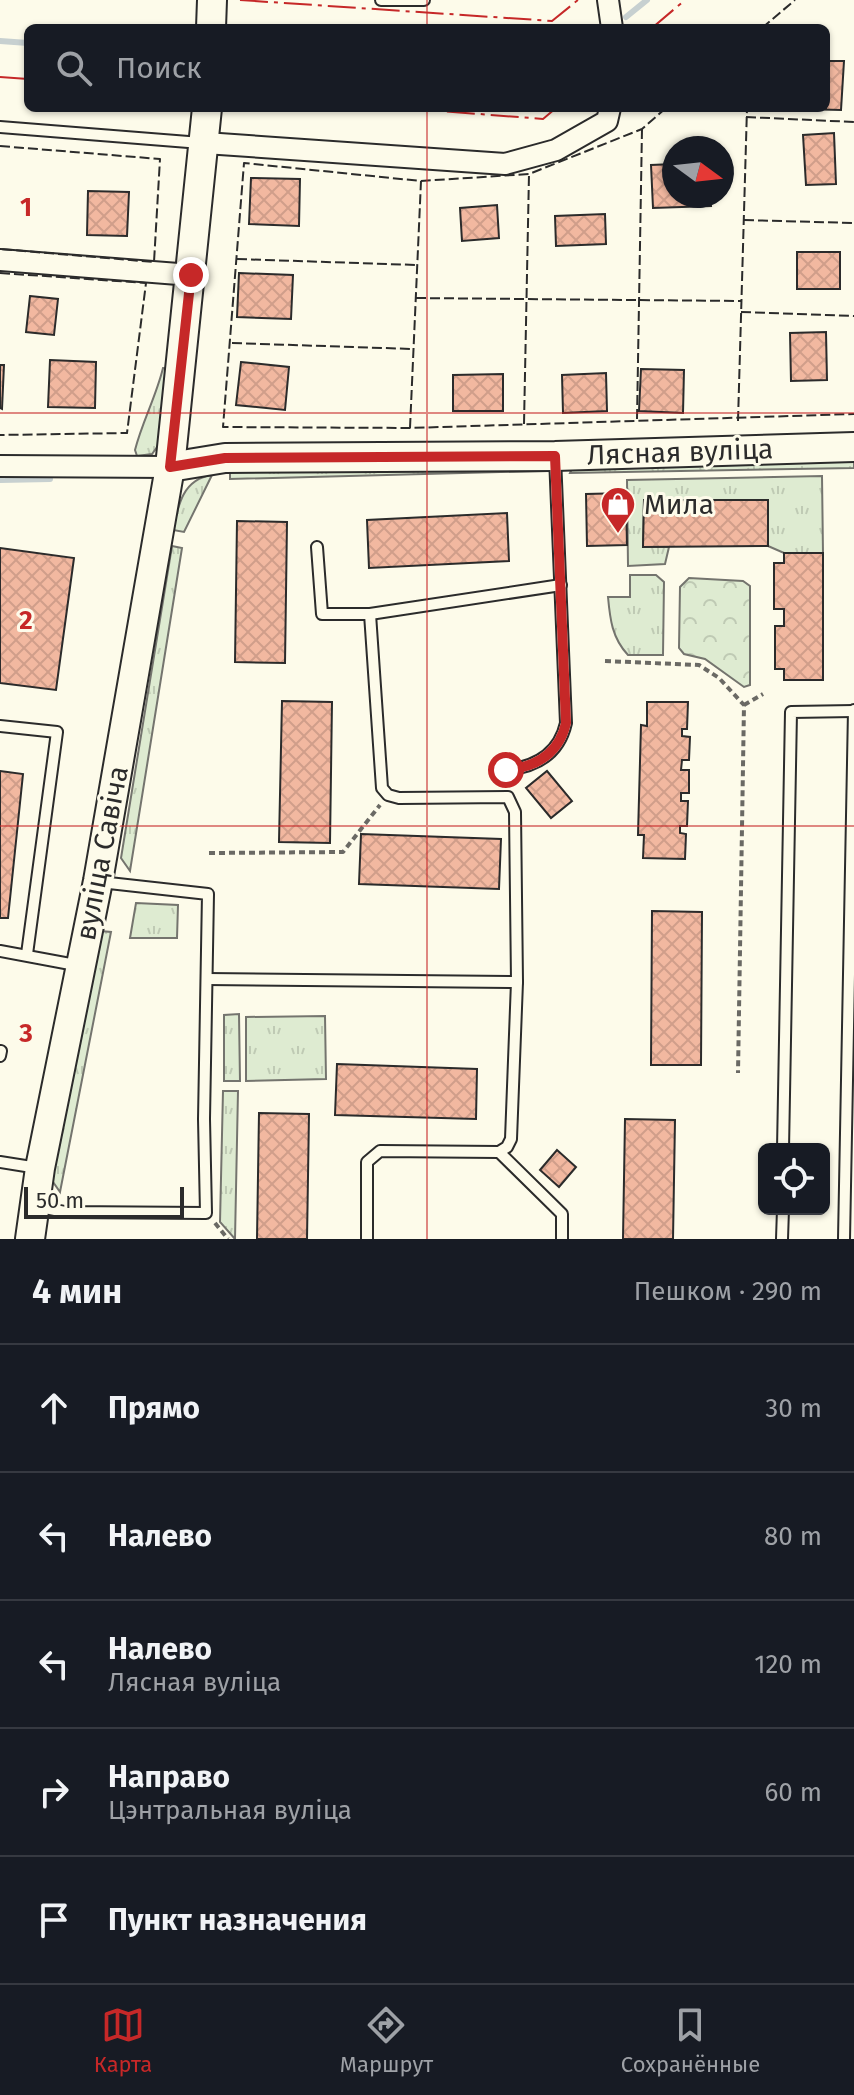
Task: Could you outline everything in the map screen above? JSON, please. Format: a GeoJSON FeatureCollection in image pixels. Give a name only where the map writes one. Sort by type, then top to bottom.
{"type":"FeatureCollection","features":[{"type":"Feature","properties":{"kind":"street"},"geometry":{"type":"LineString","coordinates":[[211,24],[212,0]]}},
{"type":"Feature","properties":{"kind":"street"},"geometry":{"type":"LineString","coordinates":[[608,0],[611,24]]}},
{"type":"Feature","properties":{"kind":"street","name":"вуліца Савіча"},"geometry":{"type":"LineString","coordinates":[[30,1239],[40,1168],[98,881],[170,467],[207,112]]}},
{"type":"Feature","properties":{"kind":"street"},"geometry":{"type":"LineString","coordinates":[[205,143],[505,164],[556,150],[607,121],[609,112]]}},
{"type":"Feature","properties":{"kind":"street"},"geometry":{"type":"LineString","coordinates":[[0,260],[191,275]]}},
{"type":"Feature","properties":{"kind":"street","name":"Лясная вуліца"},"geometry":{"type":"LineString","coordinates":[[170,467],[225,458],[555,456],[854,447]]}},
{"type":"Feature","properties":{"kind":"street"},"geometry":{"type":"LineString","coordinates":[[0,466],[170,467]]}},
{"type":"Feature","properties":{"kind":"lane"},"geometry":{"type":"LineString","coordinates":[[381,0],[424,0]]}},
{"type":"Feature","properties":{"kind":"lane"},"geometry":{"type":"LineString","coordinates":[[0,127],[205,143]]}},
{"type":"Feature","properties":{"kind":"lane"},"geometry":{"type":"LineString","coordinates":[[506,770],[538,763],[563,735],[566,723],[555,456]]}},
{"type":"Feature","properties":{"kind":"lane"},"geometry":{"type":"LineString","coordinates":[[317,547],[322,614],[370,614],[561,585]]}},
{"type":"Feature","properties":{"kind":"lane"},"geometry":{"type":"LineString","coordinates":[[367,1239],[367,1162],[373,1154],[380,1151],[499,1152],[507,1147],[511,1139],[517,982],[515,812],[508,797],[388,795],[382,788],[370,614]]}},
{"type":"Feature","properties":{"kind":"lane"},"geometry":{"type":"LineString","coordinates":[[783,1143],[791,712],[854,711],[844,1239]]}},
{"type":"Feature","properties":{"kind":"lane"},"geometry":{"type":"LineString","coordinates":[[0,726],[57,732],[27,954]]}},
{"type":"Feature","properties":{"kind":"lane"},"geometry":{"type":"LineString","coordinates":[[34,1206],[65,1212],[206,1213],[208,894],[98,881]]}},
{"type":"Feature","properties":{"kind":"lane"},"geometry":{"type":"LineString","coordinates":[[0,951],[81,966]]}},
{"type":"Feature","properties":{"kind":"lane"},"geometry":{"type":"LineString","coordinates":[[207,979],[517,982]]}},
{"type":"Feature","properties":{"kind":"lane"},"geometry":{"type":"LineString","coordinates":[[499,1152],[562,1214],[562,1239]]}},
{"type":"Feature","properties":{"kind":"lane"},"geometry":{"type":"LineString","coordinates":[[0,1162],[40,1168]]}},
{"type":"Feature","properties":{"kind":"lane"},"geometry":{"type":"LineString","coordinates":[[782,1239],[783,1215]]}},
{"type":"Feature","properties":{"kind":"path"},"geometry":{"type":"LineString","coordinates":[[605,661],[699,665],[719,678],[744,705],[738,1073]]}},
{"type":"Feature","properties":{"kind":"path"},"geometry":{"type":"LineString","coordinates":[[744,705],[763,694]]}},
{"type":"Feature","properties":{"kind":"path"},"geometry":{"type":"LineString","coordinates":[[209,853],[343,852],[388,795]]}},
{"type":"Feature","properties":{"kind":"green space"},"geometry":{"type":"Polygon","coordinates":[[[163,368],[171,369],[160,443],[152,454],[137,456],[135,450],[163,368]]]}},
{"type":"Feature","properties":{"kind":"green space"},"geometry":{"type":"Polygon","coordinates":[[[854,458],[854,468],[570,473],[573,466],[854,458]]]}},
{"type":"Feature","properties":{"kind":"green space"},"geometry":{"type":"Polygon","coordinates":[[[538,466],[544,471],[230,479],[230,471],[538,466]]]}},
{"type":"Feature","properties":{"kind":"green space"},"geometry":{"type":"Polygon","coordinates":[[[212,475],[184,532],[173,530],[180,503],[188,488],[202,477],[212,475]]]}},
{"type":"Feature","properties":{"kind":"green space"},"geometry":{"type":"Polygon","coordinates":[[[822,476],[823,553],[784,553],[768,546],[767,500],[644,500],[643,546],[669,547],[665,564],[628,566],[627,480],[822,476]]]}},
{"type":"Feature","properties":{"kind":"green space"},"geometry":{"type":"Polygon","coordinates":[[[172,546],[182,548],[130,871],[121,858],[172,546]]]}},
{"type":"Feature","properties":{"kind":"green space"},"geometry":{"type":"Polygon","coordinates":[[[630,575],[656,575],[664,582],[663,655],[628,655],[615,635],[608,597],[630,597],[630,575]]]}},
{"type":"Feature","properties":{"kind":"green space"},"geometry":{"type":"Polygon","coordinates":[[[689,578],[743,581],[750,586],[750,685],[744,687],[705,659],[684,654],[679,648],[680,587],[689,578]]]}},
{"type":"Feature","properties":{"kind":"green space"},"geometry":{"type":"Polygon","coordinates":[[[136,903],[178,905],[177,938],[130,938],[136,903]]]}},
{"type":"Feature","properties":{"kind":"green space"},"geometry":{"type":"Polygon","coordinates":[[[100,931],[111,932],[60,1192],[51,1179],[100,931]]]}},
{"type":"Feature","properties":{"kind":"green space"},"geometry":{"type":"Polygon","coordinates":[[[239,1014],[240,1081],[224,1081],[224,1015],[239,1014]]]}},
{"type":"Feature","properties":{"kind":"green space"},"geometry":{"type":"Polygon","coordinates":[[[325,1016],[326,1079],[246,1081],[246,1017],[325,1016]]]}},
{"type":"Feature","properties":{"kind":"green space"},"geometry":{"type":"Polygon","coordinates":[[[223,1091],[238,1091],[235,1239],[220,1222],[223,1091]]]}},
{"type":"Feature","properties":{"kind":"building"},"geometry":{"type":"Polygon","coordinates":[[[830,61],[844,61],[841,110],[830,110],[830,61]]]}},
{"type":"Feature","properties":{"kind":"building"},"geometry":{"type":"Polygon","coordinates":[[[834,133],[836,184],[806,185],[803,135],[834,133]]]}},
{"type":"Feature","properties":{"kind":"building"},"geometry":{"type":"Polygon","coordinates":[[[651,165],[662,165],[662,208],[653,208],[651,165]]]}},
{"type":"Feature","properties":{"kind":"building"},"geometry":{"type":"Polygon","coordinates":[[[251,178],[300,179],[299,226],[249,224],[251,178]]]}},
{"type":"Feature","properties":{"kind":"building"},"geometry":{"type":"Polygon","coordinates":[[[88,191],[129,192],[127,236],[87,235],[88,191]]]}},
{"type":"Feature","properties":{"kind":"building"},"geometry":{"type":"Polygon","coordinates":[[[497,205],[499,238],[462,241],[460,208],[497,205]]]}},
{"type":"Feature","properties":{"kind":"building"},"geometry":{"type":"Polygon","coordinates":[[[605,214],[606,244],[556,246],[555,216],[605,214]]]}},
{"type":"Feature","properties":{"kind":"building"},"geometry":{"type":"Polygon","coordinates":[[[797,252],[840,252],[840,289],[797,289],[797,252]]]}},
{"type":"Feature","properties":{"kind":"building"},"geometry":{"type":"Polygon","coordinates":[[[239,273],[293,275],[291,319],[237,317],[239,273]]]}},
{"type":"Feature","properties":{"kind":"building"},"geometry":{"type":"Polygon","coordinates":[[[30,296],[58,299],[54,335],[26,332],[30,296]]]}},
{"type":"Feature","properties":{"kind":"building"},"geometry":{"type":"Polygon","coordinates":[[[826,332],[827,380],[791,381],[790,333],[826,332]]]}},
{"type":"Feature","properties":{"kind":"building"},"geometry":{"type":"Polygon","coordinates":[[[50,360],[96,362],[95,408],[48,407],[50,360]]]}},
{"type":"Feature","properties":{"kind":"building"},"geometry":{"type":"Polygon","coordinates":[[[241,362],[289,367],[285,410],[236,405],[241,362]]]}},
{"type":"Feature","properties":{"kind":"building"},"geometry":{"type":"Polygon","coordinates":[[[0,365],[4,365],[2,409],[0,408],[0,365]]]}},
{"type":"Feature","properties":{"kind":"building"},"geometry":{"type":"Polygon","coordinates":[[[641,369],[684,370],[683,413],[639,411],[641,369]]]}},
{"type":"Feature","properties":{"kind":"building"},"geometry":{"type":"Polygon","coordinates":[[[606,373],[607,411],[563,413],[562,375],[606,373]]]}},
{"type":"Feature","properties":{"kind":"building"},"geometry":{"type":"Polygon","coordinates":[[[503,374],[503,411],[453,411],[453,375],[503,374]]]}},
{"type":"Feature","properties":{"kind":"building"},"geometry":{"type":"Polygon","coordinates":[[[626,493],[627,545],[587,546],[586,494],[626,493]]]}},
{"type":"Feature","properties":{"kind":"building"},"geometry":{"type":"Polygon","coordinates":[[[644,500],[768,500],[768,546],[643,547],[644,500]]]}},
{"type":"Feature","properties":{"kind":"building"},"geometry":{"type":"Polygon","coordinates":[[[507,513],[509,561],[369,568],[367,520],[507,513]]]}},
{"type":"Feature","properties":{"kind":"building"},"geometry":{"type":"Polygon","coordinates":[[[237,521],[287,522],[285,663],[235,662],[237,521]]]}},
{"type":"Feature","properties":{"kind":"building"},"geometry":{"type":"Polygon","coordinates":[[[0,548],[74,558],[56,690],[0,683],[0,548]]]}},
{"type":"Feature","properties":{"kind":"building"},"geometry":{"type":"Polygon","coordinates":[[[784,553],[823,553],[823,680],[784,680],[784,669],[775,669],[775,626],[784,626],[784,609],[774,609],[774,563],[784,563],[784,553]]]}},
{"type":"Feature","properties":{"kind":"building"},"geometry":{"type":"Polygon","coordinates":[[[282,701],[332,702],[330,843],[279,842],[282,701]]]}},
{"type":"Feature","properties":{"kind":"building"},"geometry":{"type":"Polygon","coordinates":[[[647,702],[688,702],[687,729],[682,729],[682,736],[690,737],[689,760],[682,760],[681,770],[689,770],[689,793],[681,793],[681,801],[688,801],[687,826],[680,826],[680,833],[686,834],[685,859],[643,858],[644,835],[638,835],[641,725],[647,726],[647,702]]]}},
{"type":"Feature","properties":{"kind":"building"},"geometry":{"type":"Polygon","coordinates":[[[0,771],[23,774],[8,918],[0,918],[0,771]]]}},
{"type":"Feature","properties":{"kind":"building"},"geometry":{"type":"Polygon","coordinates":[[[547,771],[572,801],[551,818],[526,788],[547,771]]]}},
{"type":"Feature","properties":{"kind":"building"},"geometry":{"type":"Polygon","coordinates":[[[361,834],[501,839],[499,889],[359,884],[361,834]]]}},
{"type":"Feature","properties":{"kind":"building"},"geometry":{"type":"Polygon","coordinates":[[[652,911],[702,912],[701,1065],[651,1065],[652,911]]]}},
{"type":"Feature","properties":{"kind":"building"},"geometry":{"type":"Polygon","coordinates":[[[337,1064],[477,1069],[476,1119],[335,1115],[337,1064]]]}},
{"type":"Feature","properties":{"kind":"building"},"geometry":{"type":"Polygon","coordinates":[[[259,1113],[309,1114],[307,1239],[257,1239],[259,1113]]]}},
{"type":"Feature","properties":{"kind":"building"},"geometry":{"type":"Polygon","coordinates":[[[625,1119],[675,1120],[673,1239],[623,1239],[625,1119]]]}},
{"type":"Feature","properties":{"kind":"building"},"geometry":{"type":"Polygon","coordinates":[[[557,1150],[576,1167],[559,1187],[540,1170],[557,1150]]]}},
{"type":"Feature","properties":{"kind":"waterway"},"geometry":{"type":"LineString","coordinates":[[626,17],[647,0]]}},
{"type":"Feature","properties":{"kind":"waterway"},"geometry":{"type":"LineString","coordinates":[[0,41],[24,43]]}},
{"type":"Feature","properties":{"kind":"waterway"},"geometry":{"type":"LineString","coordinates":[[0,480],[50,479]]}},
{"type":"Feature","properties":{"kind":"fence"},"geometry":{"type":"LineString","coordinates":[[767,24],[795,0]]}},
{"type":"Feature","properties":{"kind":"fence"},"geometry":{"type":"LineString","coordinates":[[661,112],[642,129],[529,174],[421,181],[244,163],[223,427],[410,428],[854,414]]}},
{"type":"Feature","properties":{"kind":"fence"},"geometry":{"type":"LineString","coordinates":[[738,421],[747,112]]}},
{"type":"Feature","properties":{"kind":"fence"},"geometry":{"type":"LineString","coordinates":[[746,117],[854,122]]}},
{"type":"Feature","properties":{"kind":"fence"},"geometry":{"type":"LineString","coordinates":[[637,419],[642,129]]}},
{"type":"Feature","properties":{"kind":"fence"},"geometry":{"type":"LineString","coordinates":[[0,146],[160,159],[154,262],[0,249]]}},
{"type":"Feature","properties":{"kind":"fence"},"geometry":{"type":"LineString","coordinates":[[524,424],[529,174]]}},
{"type":"Feature","properties":{"kind":"fence"},"geometry":{"type":"LineString","coordinates":[[410,428],[421,181]]}},
{"type":"Feature","properties":{"kind":"fence"},"geometry":{"type":"LineString","coordinates":[[744,220],[854,223]]}},
{"type":"Feature","properties":{"kind":"fence"},"geometry":{"type":"LineString","coordinates":[[237,259],[417,265]]}},
{"type":"Feature","properties":{"kind":"fence"},"geometry":{"type":"LineString","coordinates":[[0,273],[146,283],[127,433],[0,435]]}},
{"type":"Feature","properties":{"kind":"fence"},"geometry":{"type":"LineString","coordinates":[[416,298],[741,301]]}},
{"type":"Feature","properties":{"kind":"fence"},"geometry":{"type":"LineString","coordinates":[[741,312],[854,316]]}},
{"type":"Feature","properties":{"kind":"fence"},"geometry":{"type":"LineString","coordinates":[[232,343],[413,349]]}},
{"type":"Feature","properties":{"kind":"power"},"geometry":{"type":"LineString","coordinates":[[240,0],[552,21],[578,0]]}},
{"type":"Feature","properties":{"kind":"power"},"geometry":{"type":"LineString","coordinates":[[657,24],[685,0]]}},
{"type":"Feature","properties":{"kind":"power"},"geometry":{"type":"LineString","coordinates":[[0,77],[24,79]]}},
{"type":"Feature","properties":{"kind":"power"},"geometry":{"type":"LineString","coordinates":[[454,112],[543,119],[551,112]]}},
{"type":"Feature","properties":{"kind":"place","name":"Мила"},"geometry":{"type":"Point","coordinates":[618,535]}},
{"type":"Feature","properties":{"kind":"route"},"geometry":{"type":"LineString","coordinates":[[191,275],[170,467],[225,458],[555,456],[566,723],[557,746],[538,763],[506,770]]}}]}
